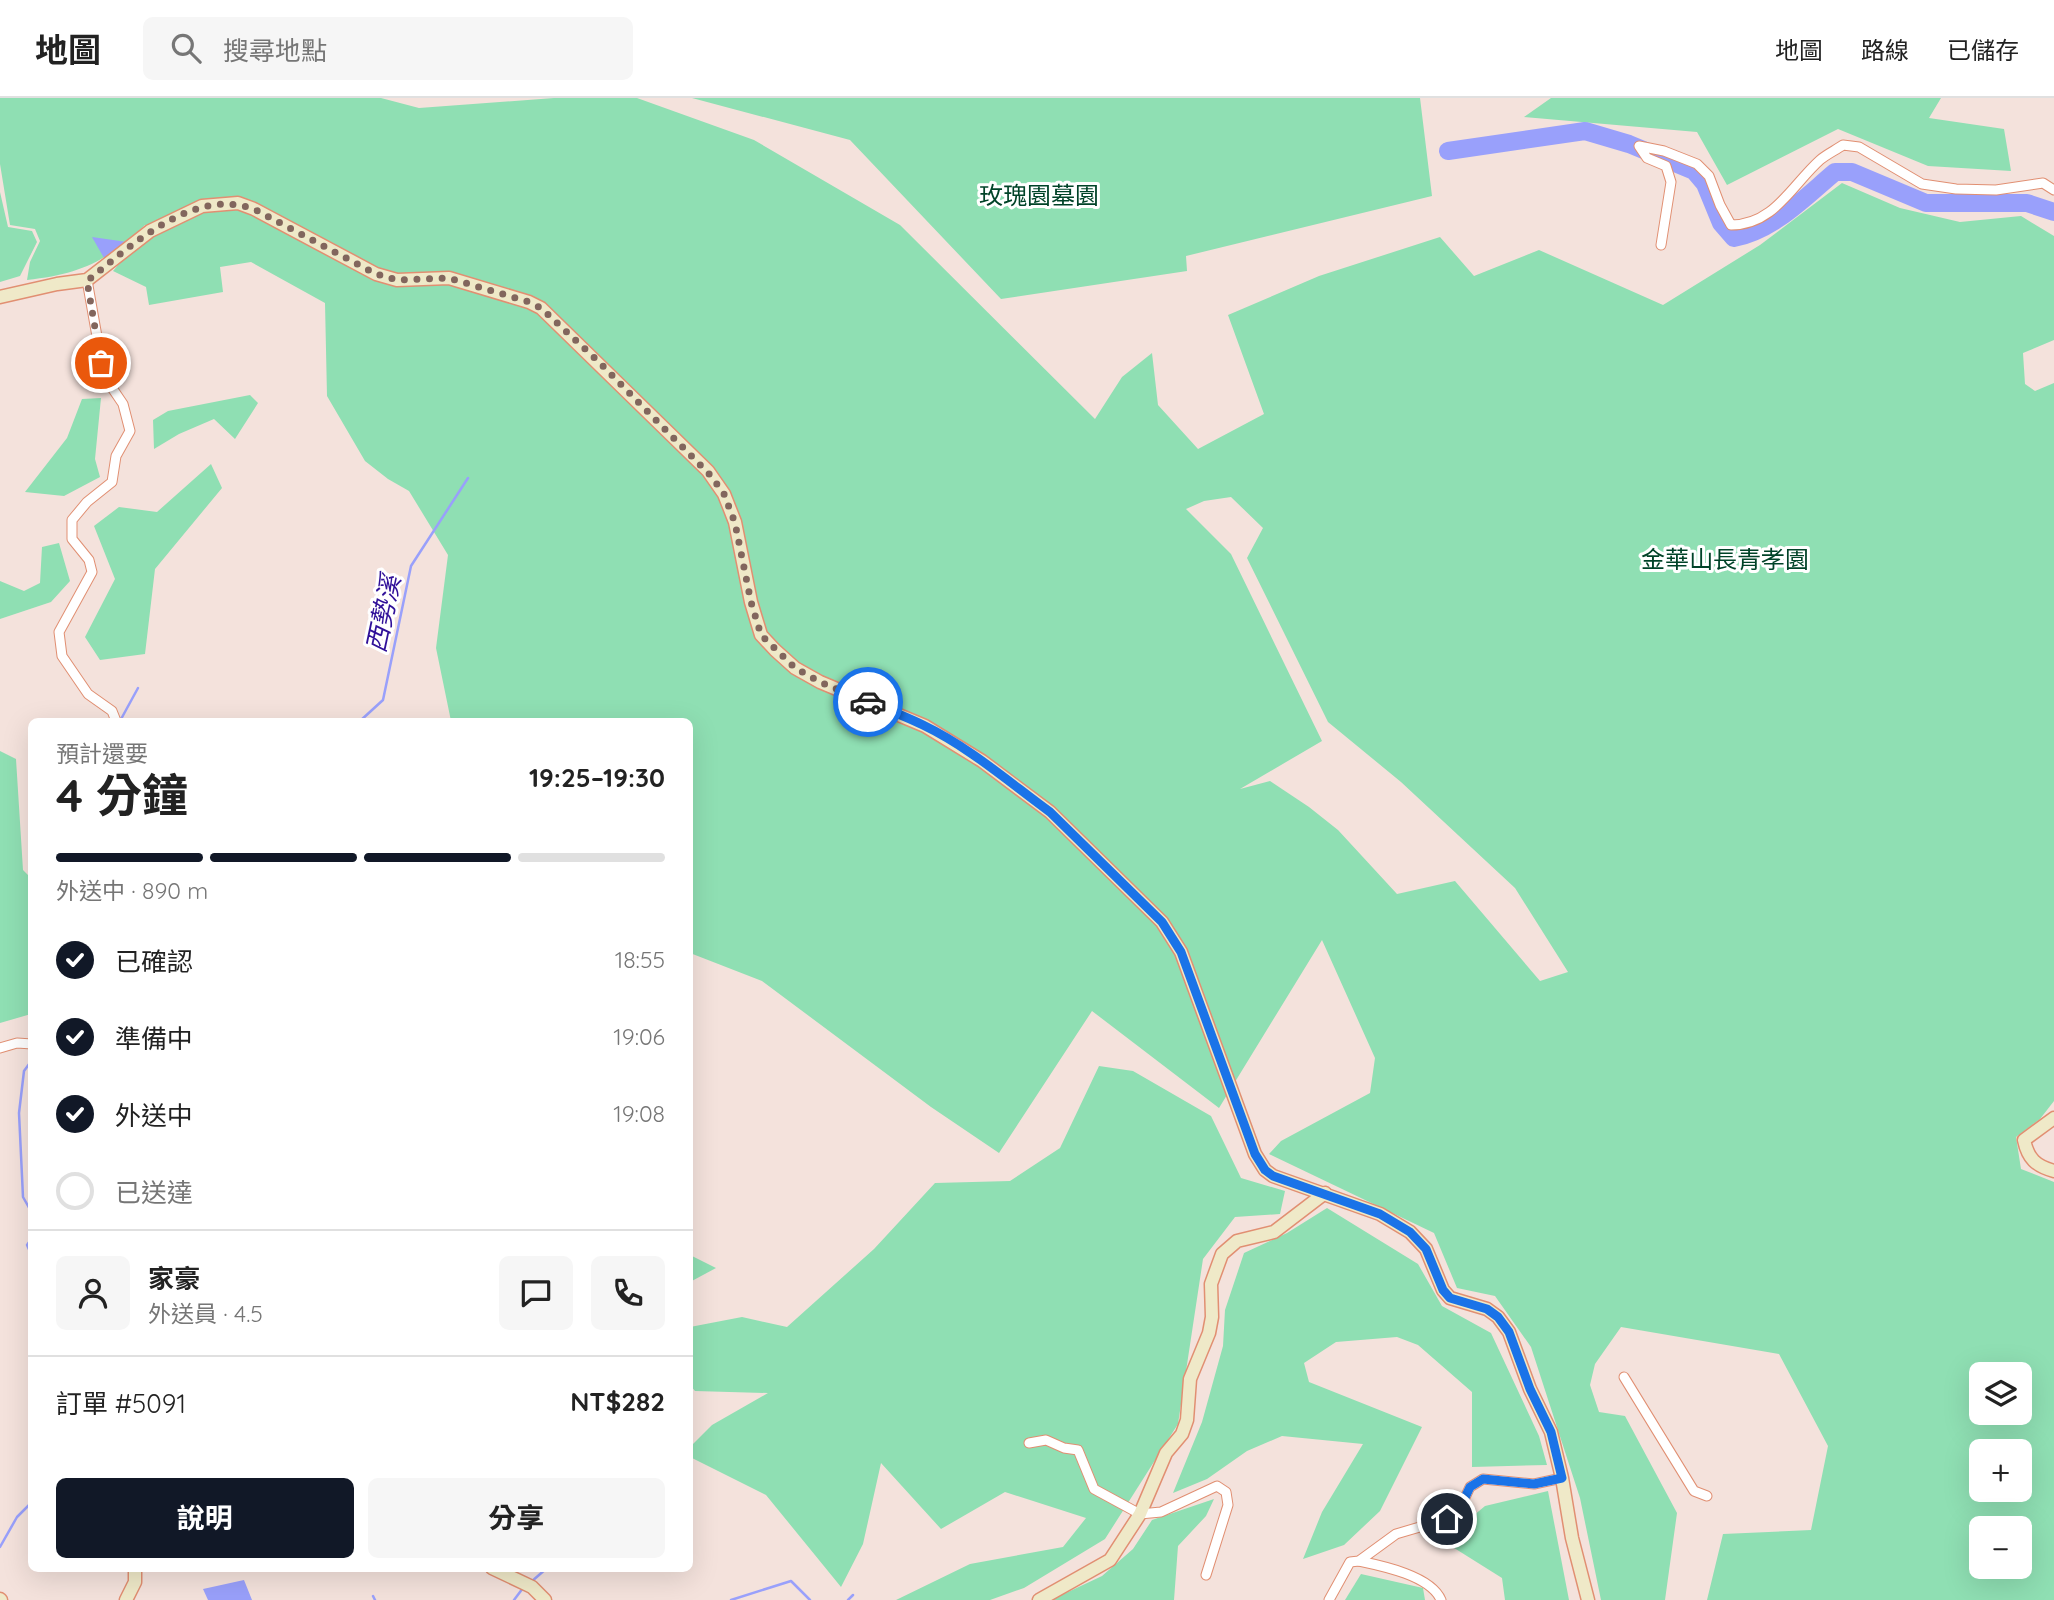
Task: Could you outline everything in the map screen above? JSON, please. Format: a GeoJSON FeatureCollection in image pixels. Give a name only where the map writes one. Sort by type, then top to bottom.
{"type":"FeatureCollection","features":[{"type":"Feature","properties":{"kind":"street"},"geometry":{"type":"LineString","coordinates":[[1661,245],[1671,182],[1666,166],[1647,158],[1639,146],[1664,151],[1698,164],[1709,176],[1731,225],[1756,221],[1776,208],[1821,159],[1843,145],[1859,147],[1922,184],[1956,189],[1996,190],[2043,183],[2054,190]]}},
{"type":"Feature","properties":{"kind":"street"},"geometry":{"type":"LineString","coordinates":[[0,297],[57,284],[87,281],[150,231],[202,206],[238,203],[376,274],[397,280],[449,278],[541,308],[708,471],[724,494],[735,523],[761,635],[775,650],[795,668],[820,682],[925,726],[982,761],[1050,812],[1162,922],[1181,952],[1255,1154],[1265,1170],[1273,1176],[1380,1214],[1410,1232],[1426,1249],[1443,1290],[1450,1298],[1487,1309],[1498,1317],[1509,1332],[1530,1389],[1551,1432],[1572,1538],[1588,1600]]}},
{"type":"Feature","properties":{"kind":"street"},"geometry":{"type":"LineString","coordinates":[[87,281],[104,376],[123,404],[130,431],[116,456],[112,482],[87,502],[72,520],[72,539],[89,560],[92,572],[59,632],[62,656],[88,694],[112,712],[115,718]]}},
{"type":"Feature","properties":{"kind":"street"},"geometry":{"type":"LineString","coordinates":[[0,1048],[17,1043],[28,1044]]}},
{"type":"Feature","properties":{"kind":"street"},"geometry":{"type":"LineString","coordinates":[[2054,1118],[2024,1140],[2027,1154],[2038,1167],[2054,1171]]}},
{"type":"Feature","properties":{"kind":"street"},"geometry":{"type":"LineString","coordinates":[[1039,1600],[1110,1560],[1140,1514],[1166,1453],[1182,1434],[1187,1420],[1190,1378],[1209,1333],[1212,1317],[1211,1284],[1222,1254],[1237,1241],[1274,1232],[1325,1193]]}},
{"type":"Feature","properties":{"kind":"street"},"geometry":{"type":"LineString","coordinates":[[1624,1377],[1694,1491],[1707,1496]]}},
{"type":"Feature","properties":{"kind":"street"},"geometry":{"type":"LineString","coordinates":[[1028,1443],[1046,1440],[1064,1448],[1078,1450],[1094,1489],[1140,1514],[1161,1512],[1217,1486],[1226,1492],[1228,1505],[1206,1575]]}},
{"type":"Feature","properties":{"kind":"street"},"geometry":{"type":"LineString","coordinates":[[1359,1561],[1396,1534],[1447,1519],[1461,1506],[1470,1487],[1483,1479],[1534,1484],[1562,1478]]}},
{"type":"Feature","properties":{"kind":"street"},"geometry":{"type":"LineString","coordinates":[[1329,1600],[1350,1562],[1359,1561],[1390,1568],[1423,1582],[1437,1591],[1441,1600]]}},
{"type":"Feature","properties":{"kind":"street"},"geometry":{"type":"LineString","coordinates":[[127,1600],[135,1582],[135,1572]]}},
{"type":"Feature","properties":{"kind":"street"},"geometry":{"type":"LineString","coordinates":[[501,1572],[533,1587],[545,1600]]}},
{"type":"Feature","properties":{"kind":"green space","name":"金華山長青孝園"},"geometry":{"type":"Polygon","coordinates":[[[0,98],[381,98],[419,108],[554,98],[637,98],[754,140],[900,225],[1095,419],[1122,377],[1152,353],[1158,405],[1198,449],[1264,414],[1228,315],[1319,276],[1440,237],[1474,276],[1539,250],[1663,305],[1760,245],[1842,183],[1900,208],[1960,222],[2021,216],[2054,236],[2054,340],[2023,353],[2025,384],[2035,391],[2054,383],[2054,1101],[2040,1119],[2016,1137],[2021,1169],[2054,1182],[2054,1600],[1707,1600],[1723,1534],[1811,1530],[1828,1446],[1779,1354],[1621,1327],[1595,1364],[1590,1385],[1599,1412],[1625,1416],[1677,1513],[1665,1600],[1601,1600],[1580,1498],[1531,1347],[1495,1296],[1457,1288],[1434,1233],[1269,1154],[1281,1141],[1370,1093],[1375,1058],[1322,940],[1219,1108],[1092,1011],[999,1153],[931,1107],[762,981],[693,954],[693,718],[450,718],[436,648],[448,555],[409,491],[365,461],[327,396],[325,303],[251,262],[220,267],[223,292],[149,305],[146,287],[113,271],[151,227],[145,225],[118,248],[91,264],[62,274],[27,280],[30,262],[40,241],[35,229],[10,225],[0,164],[0,98]],[[1231,497],[1204,501],[1186,509],[1231,554],[1322,741],[1240,789],[1270,781],[1309,807],[1338,830],[1397,894],[1455,881],[1540,981],[1568,972],[1515,888],[1401,782],[1328,722],[1247,558],[1263,528],[1231,497]]]}},
{"type":"Feature","properties":{"kind":"green space","name":"玫瑰園墓園"},"geometry":{"type":"Polygon","coordinates":[[[692,98],[1420,98],[1432,196],[1186,256],[1187,271],[1001,299],[850,140],[692,98]]]}},
{"type":"Feature","properties":{"kind":"green space"},"geometry":{"type":"Polygon","coordinates":[[[1551,98],[1941,98],[1929,118],[2004,129],[2011,171],[1928,166],[1838,129],[1727,185],[1697,132],[1524,117],[1551,98]]]}},
{"type":"Feature","properties":{"kind":"green space"},"geometry":{"type":"Polygon","coordinates":[[[0,192],[8,227],[32,231],[37,242],[20,276],[0,282],[0,192]]]}},
{"type":"Feature","properties":{"kind":"green space"},"geometry":{"type":"Polygon","coordinates":[[[250,395],[258,403],[235,439],[214,419],[179,434],[154,449],[153,420],[168,411],[250,395]]]}},
{"type":"Feature","properties":{"kind":"green space"},"geometry":{"type":"Polygon","coordinates":[[[101,398],[95,459],[100,477],[64,496],[25,492],[67,438],[82,399],[101,398]]]}},
{"type":"Feature","properties":{"kind":"green space"},"geometry":{"type":"Polygon","coordinates":[[[211,464],[222,488],[155,569],[145,654],[100,660],[85,637],[115,579],[94,526],[119,507],[157,512],[211,464]]]}},
{"type":"Feature","properties":{"kind":"green space"},"geometry":{"type":"Polygon","coordinates":[[[59,543],[70,581],[51,602],[0,619],[0,581],[24,591],[40,583],[42,547],[59,543]]]}},
{"type":"Feature","properties":{"kind":"green space"},"geometry":{"type":"Polygon","coordinates":[[[0,751],[16,759],[23,870],[28,875],[28,1015],[0,1023],[0,751]]]}},
{"type":"Feature","properties":{"kind":"green space"},"geometry":{"type":"Polygon","coordinates":[[[1099,1066],[1133,1071],[1211,1116],[1241,1178],[1285,1191],[1280,1214],[1235,1217],[1203,1259],[1178,1424],[1105,1539],[1024,1588],[990,1600],[896,1600],[970,1564],[1063,1547],[1086,1518],[1005,1492],[941,1529],[881,1463],[863,1544],[841,1587],[766,1495],[693,1458],[693,1444],[712,1425],[768,1393],[695,1391],[693,1326],[742,1317],[787,1327],[874,1249],[935,1183],[1010,1181],[1060,1148],[1099,1066]]]}},
{"type":"Feature","properties":{"kind":"green space"},"geometry":{"type":"Polygon","coordinates":[[[1327,1208],[1418,1264],[1442,1306],[1491,1333],[1539,1436],[1547,1465],[1472,1467],[1472,1392],[1418,1345],[1397,1337],[1336,1342],[1304,1363],[1309,1382],[1422,1427],[1380,1511],[1344,1545],[1303,1559],[1322,1512],[1363,1444],[1282,1436],[1247,1451],[1207,1479],[1173,1493],[1202,1422],[1223,1346],[1225,1310],[1244,1253],[1287,1233],[1327,1208]]]}},
{"type":"Feature","properties":{"kind":"green space"},"geometry":{"type":"Polygon","coordinates":[[[693,1256],[716,1268],[693,1280],[693,1256]]]}},
{"type":"Feature","properties":{"kind":"green space"},"geometry":{"type":"Polygon","coordinates":[[[1548,1491],[1569,1600],[1505,1600],[1502,1578],[1443,1541],[1485,1506],[1548,1491]]]}},
{"type":"Feature","properties":{"kind":"green space"},"geometry":{"type":"Polygon","coordinates":[[[1214,1499],[1206,1516],[1178,1546],[1174,1600],[1051,1600],[1102,1576],[1133,1549],[1152,1520],[1214,1499]]]}},
{"type":"Feature","properties":{"kind":"green space"},"geometry":{"type":"Polygon","coordinates":[[[1361,1574],[1423,1588],[1425,1600],[1345,1600],[1361,1574]]]}},
{"type":"Feature","properties":{"kind":"water"},"geometry":{"type":"Polygon","coordinates":[[[92,237],[127,242],[104,258],[92,237]]]}},
{"type":"Feature","properties":{"kind":"water"},"geometry":{"type":"Polygon","coordinates":[[[244,1580],[252,1600],[208,1600],[203,1589],[244,1580]]]}},
{"type":"Feature","properties":{"kind":"waterway"},"geometry":{"type":"LineString","coordinates":[[1448,151],[1585,131],[1629,144],[1694,171],[1705,184],[1721,223],[1734,238],[1749,234],[1775,220],[1835,172],[1852,172],[1926,203],[2027,203],[2054,212]]}},
{"type":"Feature","properties":{"kind":"waterway","name":"西勢溪"},"geometry":{"type":"LineString","coordinates":[[363,718],[383,700],[411,566],[468,478]]}},
{"type":"Feature","properties":{"kind":"waterway"},"geometry":{"type":"LineString","coordinates":[[122,718],[138,688]]}},
{"type":"Feature","properties":{"kind":"waterway"},"geometry":{"type":"LineString","coordinates":[[28,1066],[24,1071],[19,1113],[23,1197],[28,1206]]}},
{"type":"Feature","properties":{"kind":"waterway"},"geometry":{"type":"LineString","coordinates":[[28,1244],[28,1247]]}},
{"type":"Feature","properties":{"kind":"waterway"},"geometry":{"type":"LineString","coordinates":[[0,1547],[17,1517],[28,1506]]}},
{"type":"Feature","properties":{"kind":"waterway"},"geometry":{"type":"LineString","coordinates":[[531,1582],[542,1572]]}},
{"type":"Feature","properties":{"kind":"waterway"},"geometry":{"type":"LineString","coordinates":[[731,1600],[791,1581],[810,1600]]}},
{"type":"Feature","properties":{"kind":"waterway"},"geometry":{"type":"LineString","coordinates":[[514,1600],[523,1588]]}},
{"type":"Feature","properties":{"kind":"waterway"},"geometry":{"type":"LineString","coordinates":[[848,1600],[853,1595]]}},
{"type":"Feature","properties":{"kind":"waterway","name":"西勢溪"},"geometry":{"type":"LineString","coordinates":[[373,1596],[375,1600]]}},
{"type":"Feature","properties":{"kind":"way so far"},"geometry":{"type":"LineString","coordinates":[[101,363],[87,281],[150,231],[202,206],[238,203],[254,209],[376,274],[397,280],[449,278],[529,302],[541,308],[599,362],[653,419],[708,471],[724,494],[735,523],[751,602],[761,635],[795,668],[820,682],[868,702]]}},
{"type":"Feature","properties":{"kind":"route"},"geometry":{"type":"LineString","coordinates":[[868,702],[925,726],[982,761],[1033,799],[1050,812],[1162,922],[1181,952],[1255,1154],[1265,1170],[1273,1176],[1380,1214],[1410,1232],[1426,1249],[1443,1290],[1450,1298],[1487,1309],[1498,1317],[1509,1332],[1530,1389],[1551,1432],[1562,1478],[1534,1484],[1483,1479],[1470,1487],[1461,1506],[1447,1519]]}}]}
